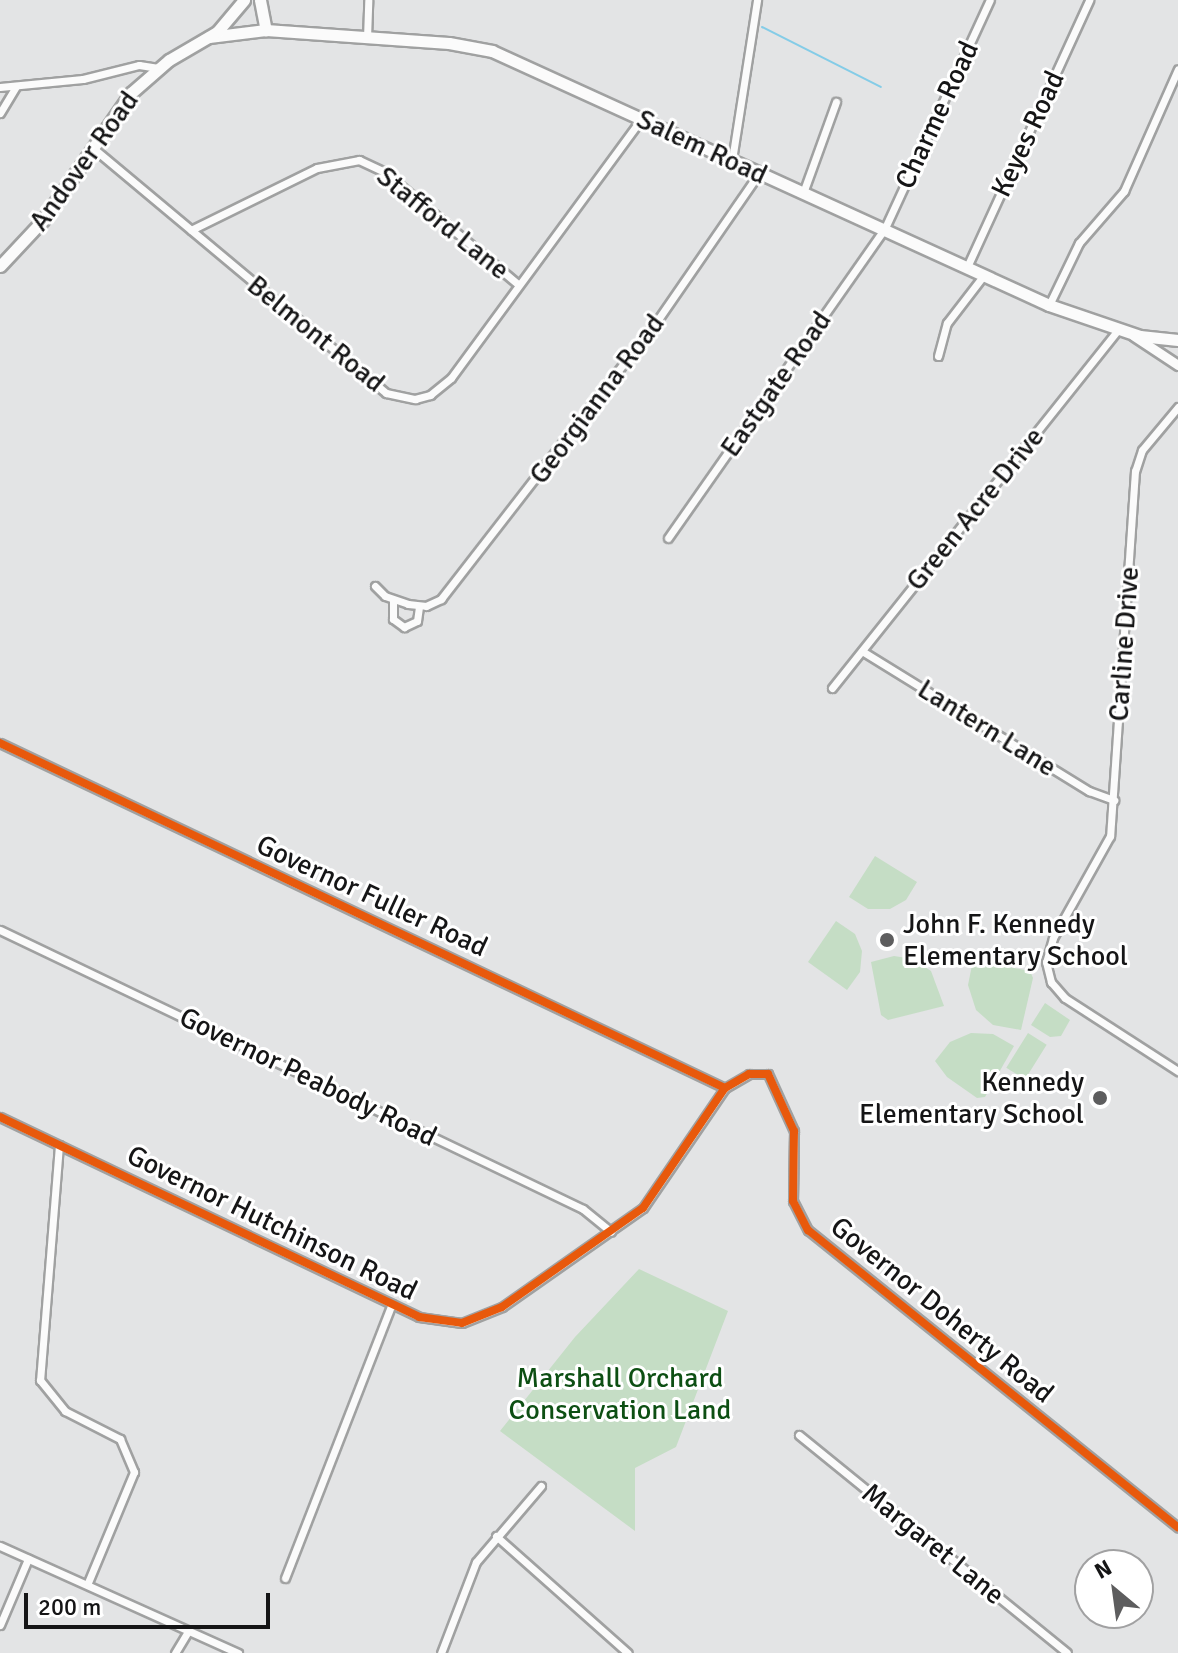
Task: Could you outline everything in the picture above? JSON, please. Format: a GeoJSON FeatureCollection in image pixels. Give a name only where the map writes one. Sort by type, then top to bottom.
{"type":"FeatureCollection","features":[{"type":"Feature","properties":{"kind":"main road","name":"Andover Road"},"geometry":{"type":"LineString","coordinates":[[0,266],[43,220],[115,112],[157,68],[209,37],[244,0]]}},
{"type":"Feature","properties":{"kind":"main road"},"geometry":{"type":"LineString","coordinates":[[260,0],[266,30]]}},
{"type":"Feature","properties":{"kind":"main road","name":"Salem Road"},"geometry":{"type":"LineString","coordinates":[[209,37],[266,30],[492,51],[1049,305],[1121,330],[1178,340]]}},
{"type":"Feature","properties":{"kind":"street"},"geometry":{"type":"LineString","coordinates":[[367,38],[368,0]]}},
{"type":"Feature","properties":{"kind":"street"},"geometry":{"type":"LineString","coordinates":[[732,160],[757,0]]}},
{"type":"Feature","properties":{"kind":"street","name":"Charme Road"},"geometry":{"type":"LineString","coordinates":[[884,230],[990,0]]}},
{"type":"Feature","properties":{"kind":"street","name":"Keyes Road"},"geometry":{"type":"LineString","coordinates":[[967,267],[1089,0]]}},
{"type":"Feature","properties":{"kind":"street"},"geometry":{"type":"LineString","coordinates":[[0,87],[83,79],[139,65],[157,68]]}},
{"type":"Feature","properties":{"kind":"street"},"geometry":{"type":"LineString","coordinates":[[1049,305],[1079,243],[1124,191],[1178,69]]}},
{"type":"Feature","properties":{"kind":"street"},"geometry":{"type":"LineString","coordinates":[[0,113],[16,86]]}},
{"type":"Feature","properties":{"kind":"street"},"geometry":{"type":"LineString","coordinates":[[803,193],[836,102]]}},
{"type":"Feature","properties":{"kind":"street","name":"Belmont Road"},"geometry":{"type":"LineString","coordinates":[[91,146],[379,388],[400,399],[423,397],[443,385],[641,119]]}},
{"type":"Feature","properties":{"kind":"street","name":"Stafford Lane"},"geometry":{"type":"LineString","coordinates":[[191,230],[317,168],[359,160],[383,171],[519,285]]}},
{"type":"Feature","properties":{"kind":"street","name":"Georgianna Road"},"geometry":{"type":"LineString","coordinates":[[375,586],[393,601],[419,606],[441,599],[657,321],[759,173]]}},
{"type":"Feature","properties":{"kind":"street","name":"Eastgate Road"},"geometry":{"type":"LineString","coordinates":[[668,538],[884,230]]}},
{"type":"Feature","properties":{"kind":"street"},"geometry":{"type":"LineString","coordinates":[[938,356],[947,323],[984,275]]}},
{"type":"Feature","properties":{"kind":"street"},"geometry":{"type":"LineString","coordinates":[[1121,330],[1178,365]]}},
{"type":"Feature","properties":{"kind":"street","name":"Green Acre Drive"},"geometry":{"type":"LineString","coordinates":[[832,688],[1121,330]]}},
{"type":"Feature","properties":{"kind":"street","name":"Carline Drive"},"geometry":{"type":"LineString","coordinates":[[1178,407],[1142,450],[1135,471],[1114,800],[1107,848],[1049,949],[1051,982],[1074,1005],[1178,1071]]}},
{"type":"Feature","properties":{"kind":"street","name":"Georgianna Road"},"geometry":{"type":"LineString","coordinates":[[393,601],[393,619],[404,627],[417,621],[419,606]]}},
{"type":"Feature","properties":{"kind":"street","name":"Lantern Lane"},"geometry":{"type":"LineString","coordinates":[[862,651],[1089,791],[1114,800]]}},
{"type":"Feature","properties":{"kind":"street","name":"Governor Fuller Road"},"geometry":{"type":"LineString","coordinates":[[0,743],[725,1088]]}},
{"type":"Feature","properties":{"kind":"street","name":"Governor Peabody Road"},"geometry":{"type":"LineString","coordinates":[[0,930],[583,1209],[611,1232]]}},
{"type":"Feature","properties":{"kind":"street","name":"Governor Doherty Road"},"geometry":{"type":"LineString","coordinates":[[725,1088],[749,1074],[772,1079],[794,1131],[793,1201],[808,1230],[1178,1528]]}},
{"type":"Feature","properties":{"kind":"street","name":"Governor Hutchinson Road"},"geometry":{"type":"LineString","coordinates":[[0,1117],[392,1304],[440,1323],[482,1318],[611,1232],[651,1200],[725,1088]]}},
{"type":"Feature","properties":{"kind":"street"},"geometry":{"type":"LineString","coordinates":[[59,1145],[40,1380],[65,1411],[120,1439],[134,1472],[87,1585]]}},
{"type":"Feature","properties":{"kind":"street"},"geometry":{"type":"LineString","coordinates":[[285,1578],[392,1304]]}},
{"type":"Feature","properties":{"kind":"street","name":"Margaret Lane"},"geometry":{"type":"LineString","coordinates":[[799,1435],[1067,1653]]}},
{"type":"Feature","properties":{"kind":"street"},"geometry":{"type":"LineString","coordinates":[[441,1653],[470,1572],[496,1536],[541,1486]]}},
{"type":"Feature","properties":{"kind":"street"},"geometry":{"type":"LineString","coordinates":[[496,1536],[628,1653]]}},
{"type":"Feature","properties":{"kind":"street"},"geometry":{"type":"LineString","coordinates":[[0,1546],[238,1653]]}},
{"type":"Feature","properties":{"kind":"street"},"geometry":{"type":"LineString","coordinates":[[0,1625],[28,1559]]}},
{"type":"Feature","properties":{"kind":"street"},"geometry":{"type":"LineString","coordinates":[[175,1653],[188,1631]]}},
{"type":"Feature","properties":{"kind":"green space"},"geometry":{"type":"Polygon","coordinates":[[[875,856],[917,882],[906,900],[890,909],[868,909],[849,897],[875,856]]]}},
{"type":"Feature","properties":{"kind":"green space"},"geometry":{"type":"Polygon","coordinates":[[[836,921],[855,934],[862,951],[860,972],[847,990],[808,962],[836,921]]]}},
{"type":"Feature","properties":{"kind":"green space"},"geometry":{"type":"Polygon","coordinates":[[[894,956],[913,959],[931,971],[944,1006],[888,1020],[881,1015],[871,962],[894,956]]]}},
{"type":"Feature","properties":{"kind":"green space"},"geometry":{"type":"Polygon","coordinates":[[[973,960],[1030,971],[1033,978],[1021,1030],[993,1025],[976,1010],[968,985],[973,960]]]}},
{"type":"Feature","properties":{"kind":"green space"},"geometry":{"type":"Polygon","coordinates":[[[1045,1003],[1070,1020],[1061,1036],[1050,1037],[1031,1025],[1045,1003]]]}},
{"type":"Feature","properties":{"kind":"green space"},"geometry":{"type":"Polygon","coordinates":[[[971,1033],[993,1034],[1014,1046],[985,1097],[977,1098],[947,1077],[935,1061],[950,1042],[971,1033]]]}},
{"type":"Feature","properties":{"kind":"green space"},"geometry":{"type":"Polygon","coordinates":[[[1028,1033],[1047,1045],[1025,1079],[1006,1068],[1028,1033]]]}},
{"type":"Feature","properties":{"kind":"green space","name":"Marshall Orchard Conservation Land"},"geometry":{"type":"Polygon","coordinates":[[[639,1269],[728,1311],[676,1447],[635,1468],[635,1531],[500,1431],[575,1337],[639,1269]]]}},
{"type":"Feature","properties":{"kind":"waterway"},"geometry":{"type":"LineString","coordinates":[[762,27],[881,87]]}},
{"type":"Feature","properties":{"kind":"cycle path"},"geometry":{"type":"LineString","coordinates":[[0,743],[725,1088]]}},
{"type":"Feature","properties":{"kind":"cycle path"},"geometry":{"type":"LineString","coordinates":[[0,1117],[419,1317],[462,1323],[502,1307],[643,1208],[725,1088],[749,1074],[768,1074],[794,1131],[793,1201],[808,1230],[1178,1528]]}},
{"type":"Feature","properties":{"kind":"place","name":"John F. Kennedy Elementary School"},"geometry":{"type":"Point","coordinates":[887,940]}},
{"type":"Feature","properties":{"kind":"place","name":"Kennedy Elementary School"},"geometry":{"type":"Point","coordinates":[1100,1098]}}]}
